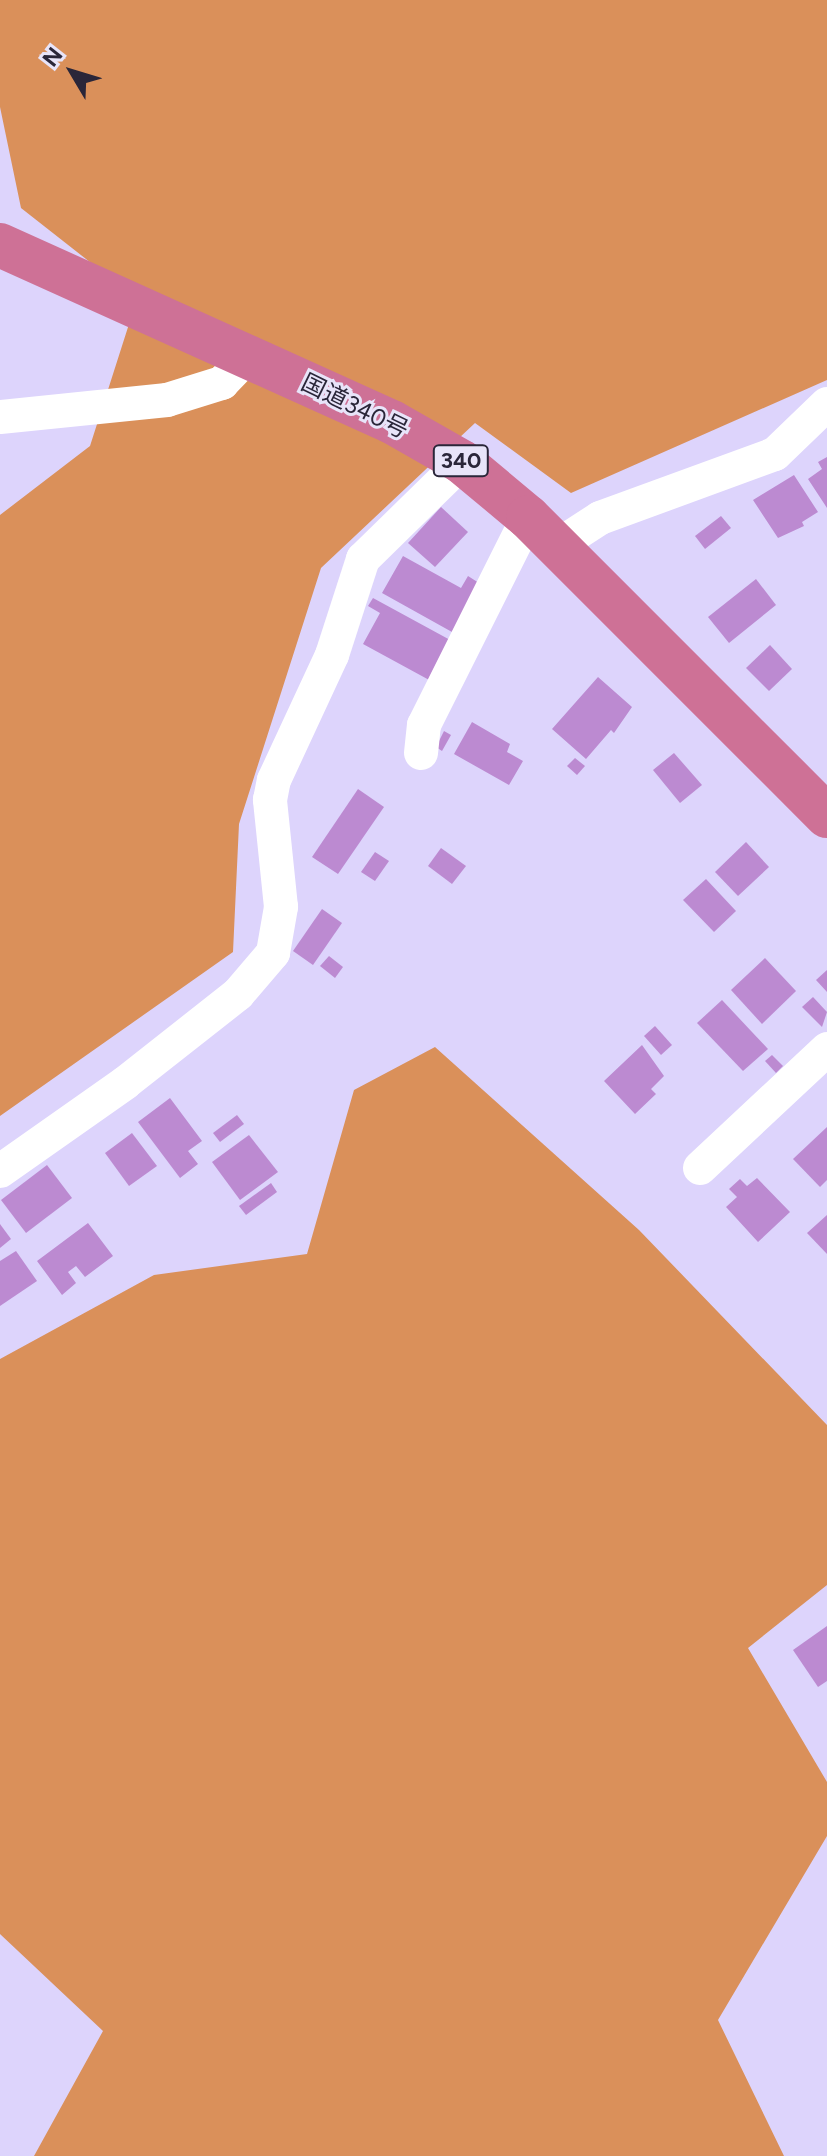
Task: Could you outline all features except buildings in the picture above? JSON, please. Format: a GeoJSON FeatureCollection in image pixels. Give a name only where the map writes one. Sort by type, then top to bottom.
{"type":"FeatureCollection","features":[{"type":"Feature","properties":{"kind":"highway","name":"国道340号"},"geometry":{"type":"LineString","coordinates":[[0,245],[392,422],[462,462],[542,531],[827,816]]}},
{"type":"Feature","properties":{"kind":"street"},"geometry":{"type":"LineString","coordinates":[[0,417],[167,400],[222,383],[248,356]]}},
{"type":"Feature","properties":{"kind":"street"},"geometry":{"type":"LineString","coordinates":[[421,753],[424,725],[542,531],[600,518],[775,454],[827,404]]}},
{"type":"Feature","properties":{"kind":"street"},"geometry":{"type":"LineString","coordinates":[[0,1171],[125,1083],[238,994],[273,953],[281,907],[270,800],[274,780],[332,655],[363,559],[462,462]]}},
{"type":"Feature","properties":{"kind":"street"},"geometry":{"type":"LineString","coordinates":[[700,1168],[827,1049]]}},
{"type":"Feature","properties":{"kind":"shaded area"},"geometry":{"type":"Polygon","coordinates":[[[0,0],[827,0],[827,380],[571,493],[475,423],[321,568],[239,824],[233,952],[0,1116],[0,515],[90,446],[137,299],[21,208],[0,107],[0,0]]]}},
{"type":"Feature","properties":{"kind":"shaded area"},"geometry":{"type":"Polygon","coordinates":[[[435,1047],[639,1230],[827,1425],[827,1585],[748,1648],[827,1782],[827,1836],[718,2020],[784,2156],[34,2156],[103,2031],[0,1934],[0,1359],[154,1275],[307,1254],[354,1090],[435,1047]]]}}]}
